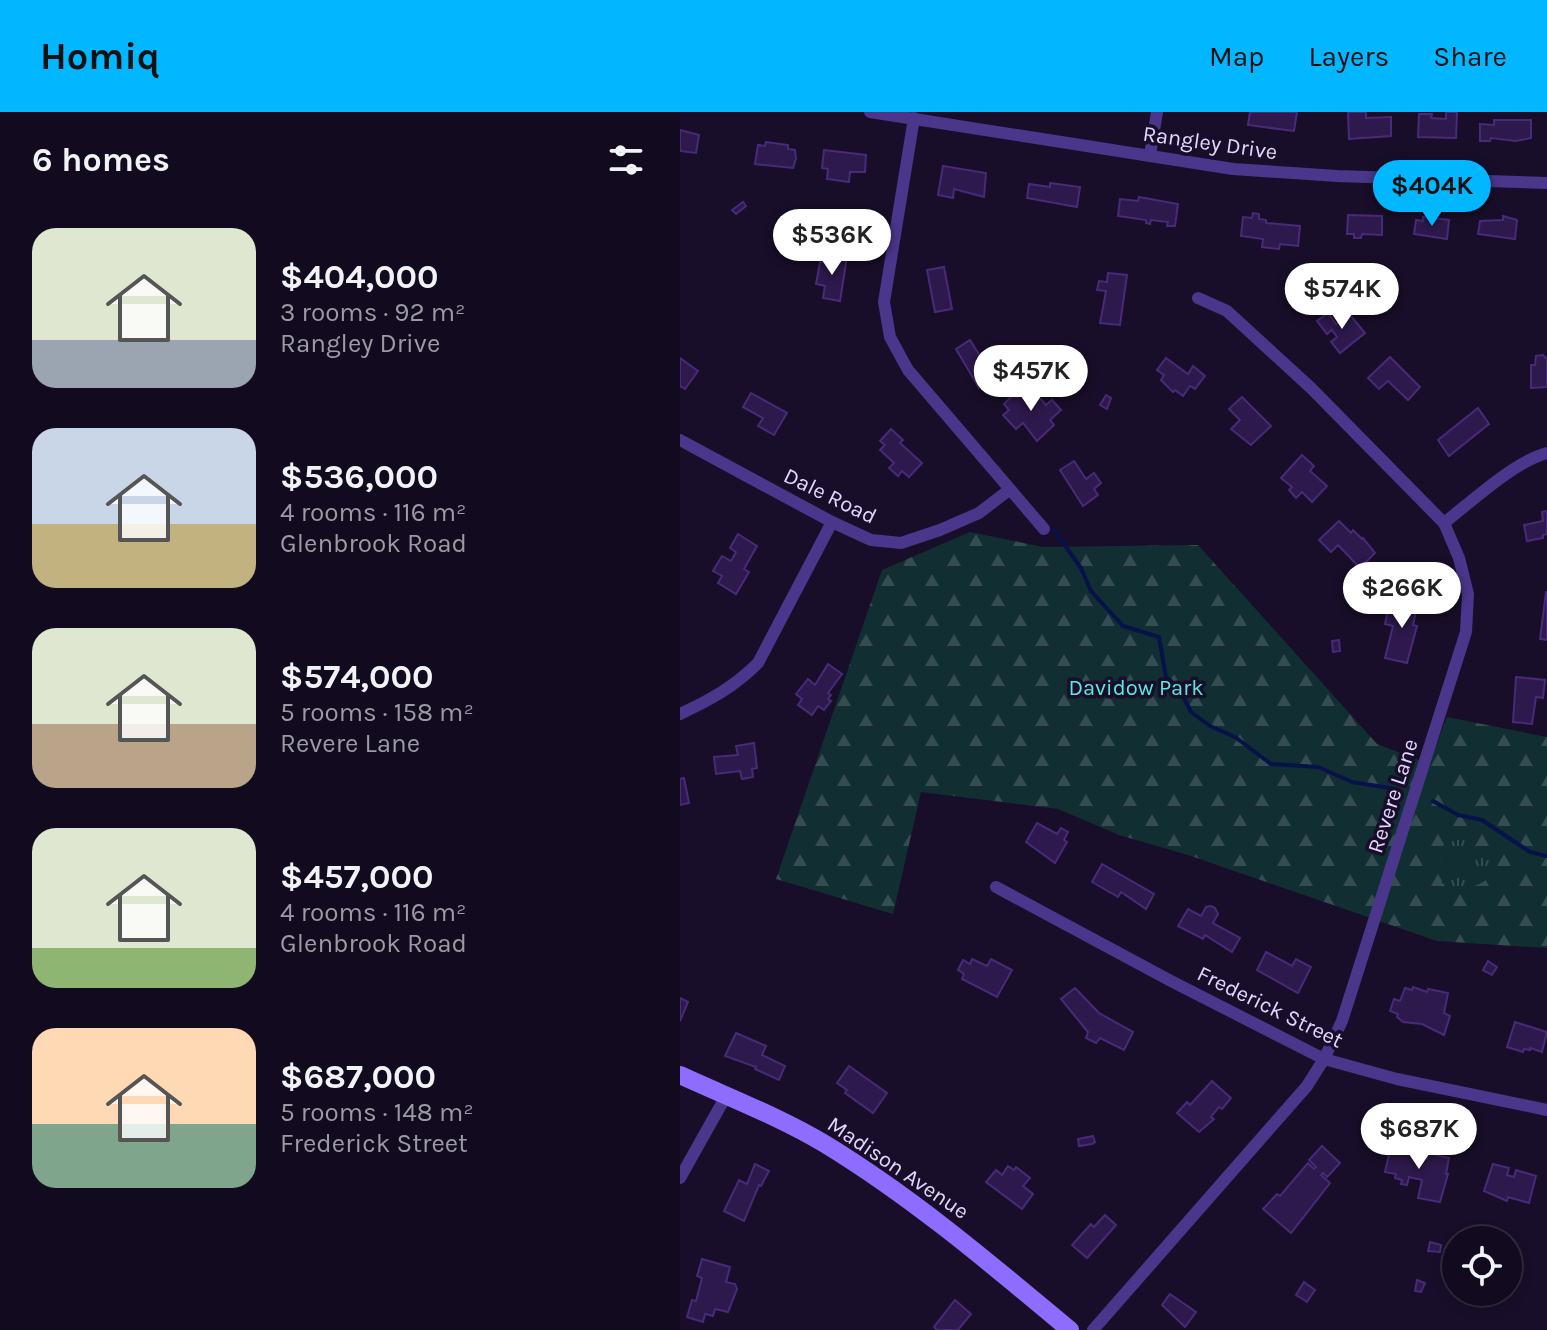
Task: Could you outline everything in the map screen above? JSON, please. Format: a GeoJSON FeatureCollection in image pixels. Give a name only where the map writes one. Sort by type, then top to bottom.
{"type":"FeatureCollection","features":[{"type":"Feature","properties":{"kind":"street","name":"Rangley Drive"},"geometry":{"type":"LineString","coordinates":[[870,112],[914,118],[938,117],[1233,169],[1547,183]]}},
{"type":"Feature","properties":{"kind":"street"},"geometry":{"type":"LineString","coordinates":[[1150,155],[1157,112]]}},
{"type":"Feature","properties":{"kind":"street"},"geometry":{"type":"LineString","coordinates":[[914,118],[884,302],[890,337],[908,370],[1044,529]]}},
{"type":"Feature","properties":{"kind":"street","name":"Revere Lane"},"geometry":{"type":"LineString","coordinates":[[1093,1330],[1307,1086],[1324,1059],[1342,1021],[1466,632],[1468,594],[1459,558],[1444,523],[1311,388],[1227,311],[1198,298]]}},
{"type":"Feature","properties":{"kind":"street","name":"Dale Road"},"geometry":{"type":"LineString","coordinates":[[680,440],[871,540],[901,543],[979,513],[1009,490]]}},
{"type":"Feature","properties":{"kind":"street"},"geometry":{"type":"LineString","coordinates":[[1444,523],[1488,488],[1537,455],[1547,453]]}},
{"type":"Feature","properties":{"kind":"street"},"geometry":{"type":"LineString","coordinates":[[680,714],[722,694],[758,663],[832,522]]}},
{"type":"Feature","properties":{"kind":"street","name":"Frederick Street"},"geometry":{"type":"LineString","coordinates":[[996,887],[1324,1059],[1397,1079],[1547,1110]]}},
{"type":"Feature","properties":{"kind":"street","name":"Madison Avenue"},"geometry":{"type":"LineString","coordinates":[[680,1075],[836,1152],[980,1254],[1070,1330]]}},
{"type":"Feature","properties":{"kind":"street"},"geometry":{"type":"LineString","coordinates":[[680,1178],[726,1096]]}},
{"type":"Feature","properties":{"kind":"green space","name":"Davidow Park"},"geometry":{"type":"Polygon","coordinates":[[[970,532],[1043,547],[1198,545],[1377,744],[1429,764],[1447,717],[1547,737],[1547,948],[1437,941],[1188,855],[1119,835],[1058,809],[921,792],[893,914],[776,879],[882,570],[970,532]]]}},
{"type":"Feature","properties":{"kind":"green space"},"geometry":{"type":"Polygon","coordinates":[[[1461,839],[1491,860],[1493,871],[1489,877],[1470,887],[1442,883],[1440,851],[1445,843],[1461,839]]]}},
{"type":"Feature","properties":{"kind":"building"},"geometry":{"type":"Polygon","coordinates":[[[1250,112],[1297,112],[1294,131],[1248,125],[1250,112]]]}},
{"type":"Feature","properties":{"kind":"building"},"geometry":{"type":"Polygon","coordinates":[[[1348,112],[1366,112],[1366,118],[1391,117],[1391,136],[1349,139],[1348,112]]]}},
{"type":"Feature","properties":{"kind":"building"},"geometry":{"type":"Polygon","coordinates":[[[1446,112],[1457,112],[1456,138],[1418,137],[1419,114],[1446,119],[1446,112]]]}},
{"type":"Feature","properties":{"kind":"building"},"geometry":{"type":"Polygon","coordinates":[[[1494,120],[1531,120],[1531,138],[1480,141],[1480,124],[1494,125],[1494,120]]]}},
{"type":"Feature","properties":{"kind":"building"},"geometry":{"type":"Polygon","coordinates":[[[680,130],[699,135],[696,153],[680,151],[680,130]]]}},
{"type":"Feature","properties":{"kind":"building"},"geometry":{"type":"Polygon","coordinates":[[[766,142],[788,145],[788,149],[795,150],[793,168],[755,164],[758,145],[765,146],[766,142]]]}},
{"type":"Feature","properties":{"kind":"building"},"geometry":{"type":"Polygon","coordinates":[[[824,150],[866,155],[865,172],[850,172],[849,182],[827,179],[828,169],[822,168],[824,150]]]}},
{"type":"Feature","properties":{"kind":"building"},"geometry":{"type":"Polygon","coordinates":[[[943,166],[986,173],[984,197],[954,189],[953,198],[938,195],[943,166]]]}},
{"type":"Feature","properties":{"kind":"building"},"geometry":{"type":"Polygon","coordinates":[[[1050,183],[1080,187],[1077,207],[1027,198],[1029,184],[1050,187],[1050,183]]]}},
{"type":"Feature","properties":{"kind":"building"},"geometry":{"type":"Polygon","coordinates":[[[1139,197],[1178,204],[1175,226],[1167,226],[1168,222],[1151,220],[1150,224],[1146,220],[1118,216],[1120,199],[1138,201],[1139,197]]]}},
{"type":"Feature","properties":{"kind":"building"},"geometry":{"type":"Polygon","coordinates":[[[743,202],[746,206],[736,214],[732,210],[743,202]]]}},
{"type":"Feature","properties":{"kind":"building"},"geometry":{"type":"Polygon","coordinates":[[[1253,213],[1259,214],[1259,219],[1266,220],[1266,223],[1300,226],[1298,246],[1280,244],[1279,249],[1262,247],[1263,239],[1241,236],[1243,217],[1252,218],[1253,213]]]}},
{"type":"Feature","properties":{"kind":"building"},"geometry":{"type":"Polygon","coordinates":[[[1348,215],[1382,216],[1382,235],[1362,234],[1361,238],[1354,238],[1354,234],[1347,234],[1348,215]]]}},
{"type":"Feature","properties":{"kind":"building"},"geometry":{"type":"Polygon","coordinates":[[[1503,216],[1517,220],[1515,239],[1478,234],[1480,221],[1503,220],[1503,216]]]}},
{"type":"Feature","properties":{"kind":"building"},"geometry":{"type":"Polygon","coordinates":[[[1423,217],[1449,220],[1447,239],[1414,234],[1416,220],[1423,221],[1423,217]]]}},
{"type":"Feature","properties":{"kind":"building"},"geometry":{"type":"Polygon","coordinates":[[[829,254],[847,257],[840,301],[823,298],[825,286],[816,284],[820,262],[828,263],[829,254]]]}},
{"type":"Feature","properties":{"kind":"building"},"geometry":{"type":"Polygon","coordinates":[[[944,267],[952,309],[935,312],[927,270],[944,267]]]}},
{"type":"Feature","properties":{"kind":"building"},"geometry":{"type":"Polygon","coordinates":[[[1108,273],[1127,275],[1120,325],[1100,323],[1106,291],[1097,290],[1099,281],[1107,282],[1108,273]]]}},
{"type":"Feature","properties":{"kind":"building"},"geometry":{"type":"Polygon","coordinates":[[[1328,313],[1336,324],[1340,321],[1343,324],[1351,316],[1365,333],[1340,353],[1331,342],[1337,337],[1332,330],[1327,334],[1317,321],[1328,313]]]}},
{"type":"Feature","properties":{"kind":"building"},"geometry":{"type":"Polygon","coordinates":[[[970,340],[994,378],[979,388],[956,349],[970,340]]]}},
{"type":"Feature","properties":{"kind":"building"},"geometry":{"type":"Polygon","coordinates":[[[1543,355],[1547,359],[1547,387],[1531,388],[1531,365],[1535,365],[1536,356],[1543,355]]]}},
{"type":"Feature","properties":{"kind":"building"},"geometry":{"type":"Polygon","coordinates":[[[1390,357],[1420,387],[1408,400],[1388,381],[1379,389],[1368,378],[1390,357]]]}},
{"type":"Feature","properties":{"kind":"building"},"geometry":{"type":"Polygon","coordinates":[[[680,358],[698,371],[685,389],[680,386],[680,358]]]}},
{"type":"Feature","properties":{"kind":"building"},"geometry":{"type":"Polygon","coordinates":[[[1166,358],[1188,374],[1193,366],[1205,376],[1195,389],[1190,386],[1183,396],[1175,390],[1173,392],[1161,380],[1164,375],[1157,370],[1166,358]]]}},
{"type":"Feature","properties":{"kind":"building"},"geometry":{"type":"Polygon","coordinates":[[[1032,389],[1046,405],[1052,400],[1061,410],[1050,420],[1054,425],[1037,441],[1023,423],[1016,429],[1003,415],[1009,410],[1004,404],[1018,390],[1024,396],[1032,389]]]}},
{"type":"Feature","properties":{"kind":"building"},"geometry":{"type":"Polygon","coordinates":[[[751,393],[787,413],[774,435],[758,426],[763,418],[743,407],[751,393]]]}},
{"type":"Feature","properties":{"kind":"building"},"geometry":{"type":"Polygon","coordinates":[[[1106,395],[1111,398],[1107,409],[1100,405],[1106,395]]]}},
{"type":"Feature","properties":{"kind":"building"},"geometry":{"type":"Polygon","coordinates":[[[1242,397],[1271,426],[1251,445],[1231,429],[1240,420],[1229,409],[1242,397]]]}},
{"type":"Feature","properties":{"kind":"building"},"geometry":{"type":"Polygon","coordinates":[[[1478,408],[1489,424],[1449,456],[1438,440],[1478,408]]]}},
{"type":"Feature","properties":{"kind":"building"},"geometry":{"type":"Polygon","coordinates":[[[891,429],[903,440],[900,443],[922,463],[909,477],[902,471],[898,476],[889,468],[894,463],[880,450],[885,445],[880,441],[891,429]]]}},
{"type":"Feature","properties":{"kind":"building"},"geometry":{"type":"Polygon","coordinates":[[[1302,455],[1314,466],[1310,471],[1327,486],[1312,502],[1302,492],[1296,498],[1289,490],[1292,487],[1281,478],[1302,455]]]}},
{"type":"Feature","properties":{"kind":"building"},"geometry":{"type":"Polygon","coordinates":[[[1074,461],[1086,479],[1094,473],[1101,483],[1094,489],[1098,495],[1083,506],[1060,470],[1074,461]]]}},
{"type":"Feature","properties":{"kind":"building"},"geometry":{"type":"Polygon","coordinates":[[[1547,511],[1547,534],[1543,538],[1527,541],[1524,525],[1543,521],[1542,512],[1547,511]]]}},
{"type":"Feature","properties":{"kind":"building"},"geometry":{"type":"Polygon","coordinates":[[[1339,521],[1351,533],[1353,530],[1363,538],[1375,553],[1360,568],[1338,545],[1331,552],[1319,540],[1339,521]]]}},
{"type":"Feature","properties":{"kind":"building"},"geometry":{"type":"Polygon","coordinates":[[[738,534],[757,546],[744,569],[749,572],[736,594],[718,583],[722,576],[713,571],[722,556],[731,561],[736,552],[730,548],[738,534]]]}},
{"type":"Feature","properties":{"kind":"building"},"geometry":{"type":"Polygon","coordinates":[[[1547,592],[1547,640],[1540,639],[1547,592]]]}},
{"type":"Feature","properties":{"kind":"building"},"geometry":{"type":"Polygon","coordinates":[[[1400,597],[1418,602],[1413,625],[1417,626],[1407,663],[1385,658],[1393,626],[1385,624],[1388,610],[1396,612],[1400,597]]]}},
{"type":"Feature","properties":{"kind":"building"},"geometry":{"type":"Polygon","coordinates":[[[1339,640],[1340,651],[1333,652],[1332,641],[1339,640]]]}},
{"type":"Feature","properties":{"kind":"building"},"geometry":{"type":"Polygon","coordinates":[[[828,664],[842,674],[828,693],[831,701],[824,710],[818,706],[812,715],[798,705],[802,699],[796,694],[808,679],[815,685],[828,664]]]}},
{"type":"Feature","properties":{"kind":"building"},"geometry":{"type":"Polygon","coordinates":[[[1516,677],[1545,680],[1543,698],[1536,697],[1532,724],[1513,722],[1516,677]]]}},
{"type":"Feature","properties":{"kind":"building"},"geometry":{"type":"Polygon","coordinates":[[[754,743],[757,768],[752,769],[753,777],[742,779],[740,771],[716,774],[714,757],[738,755],[736,746],[754,743]]]}},
{"type":"Feature","properties":{"kind":"building"},"geometry":{"type":"Polygon","coordinates":[[[684,778],[689,803],[680,805],[680,779],[684,778]]]}},
{"type":"Feature","properties":{"kind":"building"},"geometry":{"type":"Polygon","coordinates":[[[1037,823],[1057,834],[1061,828],[1068,832],[1064,840],[1067,842],[1055,863],[1026,842],[1037,823]]]}},
{"type":"Feature","properties":{"kind":"building"},"geometry":{"type":"Polygon","coordinates":[[[1102,864],[1154,894],[1146,909],[1121,892],[1118,897],[1092,882],[1102,864]]]}},
{"type":"Feature","properties":{"kind":"building"},"geometry":{"type":"Polygon","coordinates":[[[1211,906],[1218,914],[1213,923],[1240,938],[1232,952],[1205,935],[1203,939],[1178,926],[1188,909],[1201,916],[1206,907],[1211,906]]]}},
{"type":"Feature","properties":{"kind":"building"},"geometry":{"type":"Polygon","coordinates":[[[1266,952],[1292,966],[1296,959],[1311,967],[1298,993],[1257,970],[1266,952]]]}},
{"type":"Feature","properties":{"kind":"building"},"geometry":{"type":"Polygon","coordinates":[[[972,959],[987,966],[991,959],[1012,970],[997,997],[962,979],[964,974],[958,970],[963,960],[970,964],[972,959]]]}},
{"type":"Feature","properties":{"kind":"building"},"geometry":{"type":"Polygon","coordinates":[[[1488,961],[1497,967],[1492,975],[1483,970],[1488,961]]]}},
{"type":"Feature","properties":{"kind":"building"},"geometry":{"type":"Polygon","coordinates":[[[1413,987],[1427,992],[1428,989],[1448,993],[1444,1013],[1450,1016],[1444,1035],[1422,1024],[1403,1022],[1397,1017],[1398,1014],[1390,1011],[1394,999],[1400,1001],[1405,988],[1412,990],[1413,987]]]}},
{"type":"Feature","properties":{"kind":"building"},"geometry":{"type":"Polygon","coordinates":[[[1075,988],[1099,1013],[1133,1032],[1124,1050],[1100,1038],[1096,1043],[1086,1038],[1088,1032],[1061,999],[1075,988]]]}},
{"type":"Feature","properties":{"kind":"building"},"geometry":{"type":"Polygon","coordinates":[[[680,998],[688,1002],[680,1021],[680,998]]]}},
{"type":"Feature","properties":{"kind":"building"},"geometry":{"type":"Polygon","coordinates":[[[1515,1022],[1547,1032],[1542,1052],[1530,1048],[1523,1052],[1507,1047],[1515,1022]]]}},
{"type":"Feature","properties":{"kind":"building"},"geometry":{"type":"Polygon","coordinates":[[[736,1033],[766,1046],[762,1055],[785,1066],[779,1080],[756,1067],[725,1056],[736,1033]]]}},
{"type":"Feature","properties":{"kind":"building"},"geometry":{"type":"Polygon","coordinates":[[[849,1066],[887,1093],[873,1113],[845,1093],[847,1090],[837,1083],[849,1066]]]}},
{"type":"Feature","properties":{"kind":"building"},"geometry":{"type":"Polygon","coordinates":[[[1212,1081],[1231,1098],[1222,1109],[1219,1107],[1211,1117],[1214,1119],[1199,1132],[1177,1113],[1187,1102],[1190,1105],[1212,1081]]]}},
{"type":"Feature","properties":{"kind":"building"},"geometry":{"type":"Polygon","coordinates":[[[1093,1136],[1095,1142],[1079,1146],[1078,1139],[1093,1136]]]}},
{"type":"Feature","properties":{"kind":"building"},"geometry":{"type":"Polygon","coordinates":[[[1392,1142],[1411,1147],[1410,1155],[1427,1159],[1428,1153],[1449,1158],[1440,1202],[1418,1198],[1422,1180],[1409,1177],[1407,1185],[1401,1184],[1402,1180],[1395,1178],[1396,1174],[1385,1172],[1392,1142]]]}},
{"type":"Feature","properties":{"kind":"building"},"geometry":{"type":"Polygon","coordinates":[[[1322,1146],[1340,1163],[1327,1177],[1323,1173],[1321,1175],[1330,1183],[1291,1233],[1263,1209],[1277,1194],[1280,1196],[1308,1163],[1314,1169],[1316,1167],[1309,1160],[1322,1146]]]}},
{"type":"Feature","properties":{"kind":"building"},"geometry":{"type":"Polygon","coordinates":[[[755,1164],[769,1171],[759,1185],[744,1221],[724,1211],[739,1180],[747,1184],[755,1164]]]}},
{"type":"Feature","properties":{"kind":"building"},"geometry":{"type":"Polygon","coordinates":[[[1493,1164],[1509,1168],[1507,1175],[1514,1177],[1516,1170],[1536,1176],[1529,1203],[1508,1197],[1507,1201],[1484,1191],[1493,1164]]]}},
{"type":"Feature","properties":{"kind":"building"},"geometry":{"type":"Polygon","coordinates":[[[1008,1166],[1014,1170],[1016,1167],[1030,1178],[1023,1186],[1033,1194],[1022,1209],[986,1182],[996,1170],[1002,1175],[1008,1166]]]}},
{"type":"Feature","properties":{"kind":"building"},"geometry":{"type":"Polygon","coordinates":[[[1105,1215],[1116,1225],[1087,1258],[1072,1245],[1091,1224],[1094,1227],[1105,1215]]]}},
{"type":"Feature","properties":{"kind":"building"},"geometry":{"type":"Polygon","coordinates":[[[1430,1242],[1441,1245],[1440,1252],[1428,1251],[1430,1242]]]}},
{"type":"Feature","properties":{"kind":"building"},"geometry":{"type":"Polygon","coordinates":[[[702,1259],[730,1267],[726,1282],[735,1284],[737,1289],[728,1312],[715,1309],[713,1316],[705,1314],[703,1322],[687,1317],[692,1300],[696,1301],[702,1278],[697,1276],[702,1259]]]}},
{"type":"Feature","properties":{"kind":"building"},"geometry":{"type":"Polygon","coordinates":[[[1417,1280],[1425,1283],[1421,1292],[1415,1291],[1417,1280]]]}},
{"type":"Feature","properties":{"kind":"building"},"geometry":{"type":"Polygon","coordinates":[[[1304,1282],[1315,1290],[1307,1302],[1296,1295],[1304,1282]]]}},
{"type":"Feature","properties":{"kind":"building"},"geometry":{"type":"Polygon","coordinates":[[[1170,1294],[1196,1312],[1185,1327],[1162,1305],[1170,1294]]]}},
{"type":"Feature","properties":{"kind":"building"},"geometry":{"type":"Polygon","coordinates":[[[955,1300],[971,1314],[958,1330],[937,1330],[934,1327],[955,1300]]]}},
{"type":"Feature","properties":{"kind":"waterway"},"geometry":{"type":"LineString","coordinates":[[1054,530],[1081,568],[1091,591],[1123,626],[1159,637],[1166,677],[1179,688],[1191,712],[1210,726],[1235,737],[1271,764],[1318,767],[1352,782],[1396,789]]}},
{"type":"Feature","properties":{"kind":"waterway"},"geometry":{"type":"LineString","coordinates":[[1433,801],[1458,815],[1482,820],[1530,852],[1547,856]]}}]}
